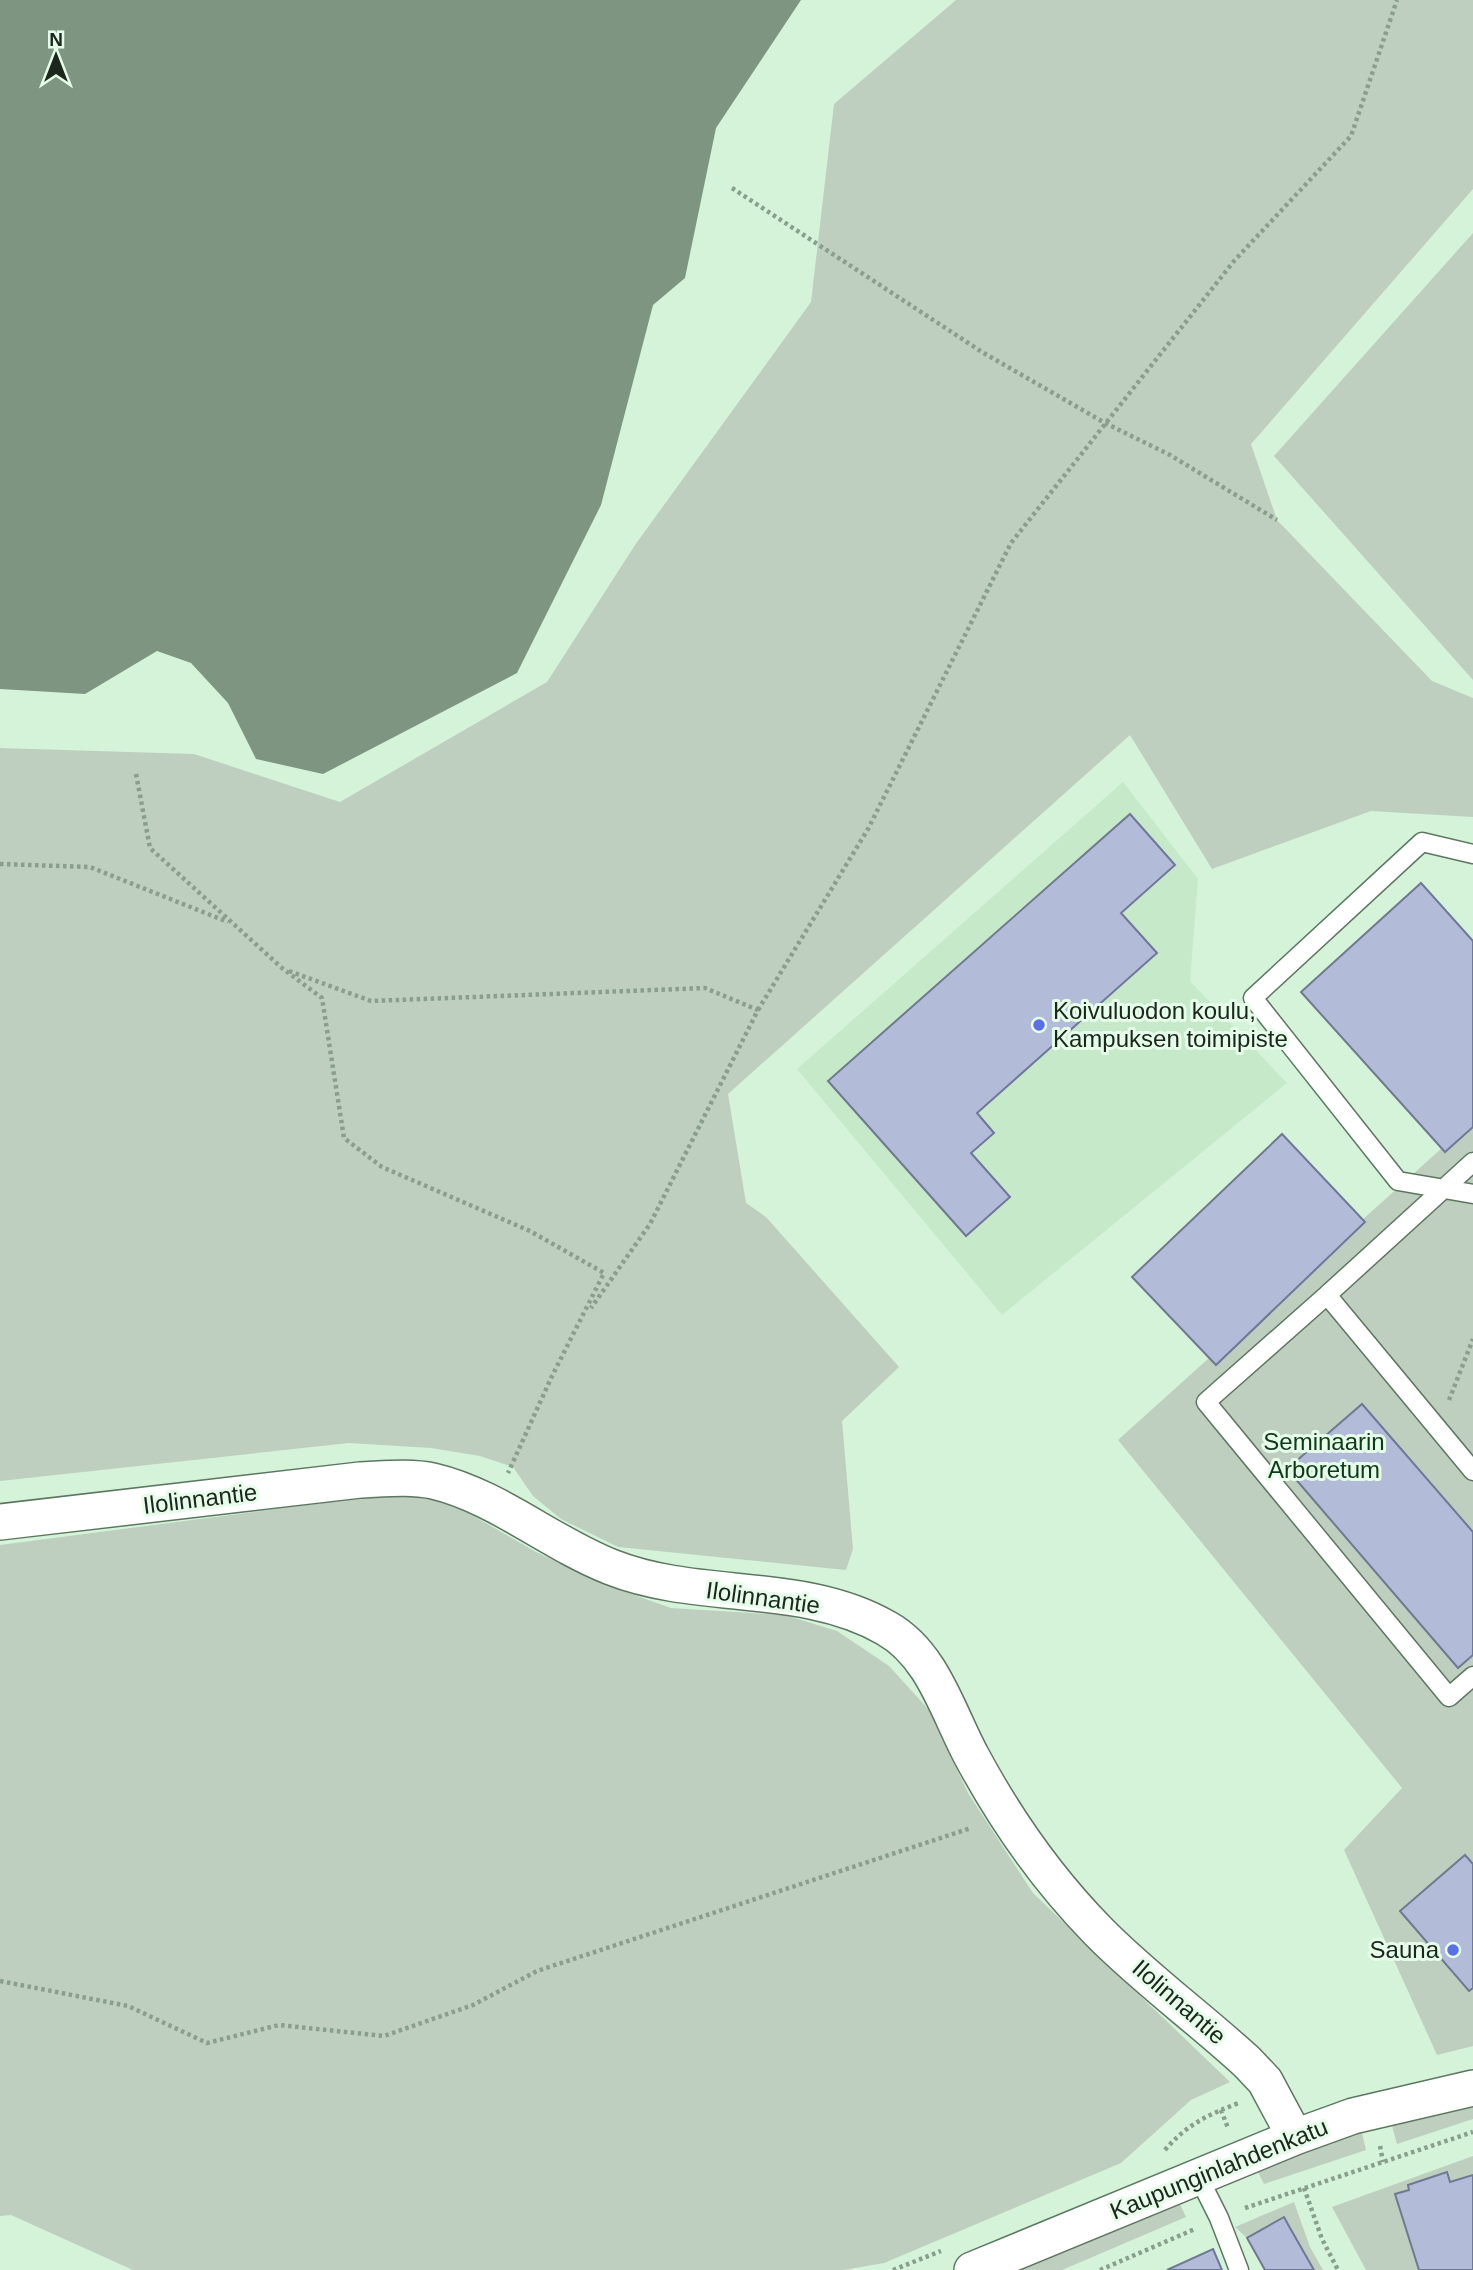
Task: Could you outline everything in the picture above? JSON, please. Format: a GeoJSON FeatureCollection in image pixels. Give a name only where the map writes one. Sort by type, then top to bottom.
{"type":"FeatureCollection","features":[{"type":"Feature","properties":{"kind":"street","name":"Ilolinnantie"},"geometry":{"type":"LineString","coordinates":[[0,1522],[400,1478],[431,1480],[486,1501],[566,1548],[646,1579],[681,1587],[797,1600],[867,1617],[890,1629],[921,1657],[1003,1814],[1051,1879],[1101,1934],[1215,2033],[1265,2081],[1295,2137]]}},
{"type":"Feature","properties":{"kind":"street","name":"Kaupunginlahdenkatu"},"geometry":{"type":"LineString","coordinates":[[972,2270],[1295,2137],[1353,2116],[1473,2088]]}},
{"type":"Feature","properties":{"kind":"lane"},"geometry":{"type":"LineString","coordinates":[[1473,854],[1422,842],[1253,998],[1398,1181],[1473,1194]]}},
{"type":"Feature","properties":{"kind":"lane"},"geometry":{"type":"LineString","coordinates":[[1473,1162],[1206,1402],[1449,1697],[1473,1676]]}},
{"type":"Feature","properties":{"kind":"lane"},"geometry":{"type":"LineString","coordinates":[[1327,1295],[1472,1468]]}},
{"type":"Feature","properties":{"kind":"lane"},"geometry":{"type":"LineString","coordinates":[[1198,2176],[1220,2218],[1239,2270]]}},
{"type":"Feature","properties":{"kind":"path"},"geometry":{"type":"LineString","coordinates":[[584,1317],[650,1224],[758,1010],[868,829],[1011,543],[1234,261],[1351,136],[1397,0]]}},
{"type":"Feature","properties":{"kind":"path"},"geometry":{"type":"LineString","coordinates":[[732,188],[982,352],[1105,423],[1170,455],[1277,520]]}},
{"type":"Feature","properties":{"kind":"path"},"geometry":{"type":"LineString","coordinates":[[136,774],[150,848],[282,968],[322,998],[344,1138],[382,1167],[530,1231],[604,1273],[552,1376],[514,1467],[486,1501]]}},
{"type":"Feature","properties":{"kind":"path"},"geometry":{"type":"LineString","coordinates":[[0,864],[90,867],[232,923]]}},
{"type":"Feature","properties":{"kind":"path"},"geometry":{"type":"LineString","coordinates":[[282,968],[371,1001],[705,989],[758,1010]]}},
{"type":"Feature","properties":{"kind":"path"},"geometry":{"type":"LineString","coordinates":[[1437,1429],[1473,1339]]}},
{"type":"Feature","properties":{"kind":"path"},"geometry":{"type":"LineString","coordinates":[[0,1982],[128,2006],[207,2043],[279,2025],[384,2036],[473,2005],[537,1971],[959,1833],[1003,1814]]}},
{"type":"Feature","properties":{"kind":"path"},"geometry":{"type":"LineString","coordinates":[[1100,2270],[1220,2218],[1473,2132]]}},
{"type":"Feature","properties":{"kind":"path"},"geometry":{"type":"LineString","coordinates":[[1304,2189],[1322,2239],[1338,2270]]}},
{"type":"Feature","properties":{"kind":"shaded area"},"geometry":{"type":"Polygon","coordinates":[[[0,0],[801,0],[716,128],[685,278],[653,305],[601,505],[517,673],[323,774],[256,759],[228,703],[191,663],[157,651],[85,694],[0,689],[0,0]]]}},
{"type":"Feature","properties":{"kind":"shaded area","name":"Koivuluodon koulu, Kampuksen toimipiste"},"geometry":{"type":"Polygon","coordinates":[[[1123,782],[1198,879],[1190,981],[1287,1083],[1002,1315],[797,1069],[1123,782]]]}},
{"type":"Feature","properties":{"kind":"green space"},"geometry":{"type":"Polygon","coordinates":[[[956,0],[1473,0],[1473,189],[1251,444],[1277,520],[1432,681],[1473,698],[1473,817],[1371,811],[1212,869],[1130,735],[728,1094],[746,1203],[766,1217],[899,1367],[842,1421],[853,1549],[846,1570],[618,1547],[561,1519],[533,1496],[513,1467],[480,1456],[431,1448],[349,1443],[0,1481],[0,748],[194,754],[340,802],[547,682],[635,545],[811,302],[834,104],[956,0]]]}},
{"type":"Feature","properties":{"kind":"green space"},"geometry":{"type":"Polygon","coordinates":[[[1473,233],[1473,680],[1274,456],[1473,233]]]}},
{"type":"Feature","properties":{"kind":"green space","name":"Seminaarin Arboretum"},"geometry":{"type":"Polygon","coordinates":[[[1473,1120],[1473,2046],[1437,2055],[1344,1850],[1402,1788],[1118,1440],[1473,1120]]]}},
{"type":"Feature","properties":{"kind":"green space"},"geometry":{"type":"Polygon","coordinates":[[[399,1493],[451,1503],[536,1552],[609,1586],[671,1608],[785,1615],[837,1631],[889,1666],[930,1711],[968,1793],[1033,1893],[1230,2082],[1191,2100],[1121,2163],[884,2263],[844,2270],[133,2270],[11,2215],[0,2216],[0,1545],[399,1493]]]}},
{"type":"Feature","properties":{"kind":"green space"},"geometry":{"type":"Polygon","coordinates":[[[1473,2103],[1473,2119],[1397,2144],[1391,2122],[1473,2103]]]}},
{"type":"Feature","properties":{"kind":"green space"},"geometry":{"type":"Polygon","coordinates":[[[1361,2129],[1366,2150],[1264,2184],[1255,2166],[1361,2129]]]}},
{"type":"Feature","properties":{"kind":"green space"},"geometry":{"type":"Polygon","coordinates":[[[1473,2156],[1473,2175],[1450,2182],[1447,2173],[1408,2185],[1409,2190],[1395,2194],[1419,2270],[1366,2270],[1332,2207],[1473,2156]]]}},
{"type":"Feature","properties":{"kind":"green space"},"geometry":{"type":"Polygon","coordinates":[[[1178,2200],[1186,2217],[1062,2270],[1011,2270],[1178,2200]]]}},
{"type":"Feature","properties":{"kind":"green space"},"geometry":{"type":"Polygon","coordinates":[[[1294,2202],[1310,2247],[1323,2270],[1314,2270],[1284,2218],[1247,2238],[1235,2227],[1294,2202]]]}},
{"type":"Feature","properties":{"kind":"building"},"geometry":{"type":"Polygon","coordinates":[[[1130,814],[1175,865],[1121,913],[1157,953],[977,1113],[994,1133],[971,1153],[1010,1197],[966,1236],[828,1081],[1130,814]]]}},
{"type":"Feature","properties":{"kind":"building"},"geometry":{"type":"Polygon","coordinates":[[[1421,883],[1473,941],[1473,1127],[1445,1152],[1301,992],[1421,883]]]}},
{"type":"Feature","properties":{"kind":"building"},"geometry":{"type":"Polygon","coordinates":[[[1282,1134],[1365,1222],[1216,1365],[1132,1277],[1282,1134]]]}},
{"type":"Feature","properties":{"kind":"building"},"geometry":{"type":"Polygon","coordinates":[[[1362,1404],[1473,1532],[1473,1655],[1458,1668],[1287,1469],[1362,1404]]]}},
{"type":"Feature","properties":{"kind":"building","name":"Sauna"},"geometry":{"type":"Polygon","coordinates":[[[1465,1855],[1473,1864],[1473,1988],[1469,1991],[1400,1911],[1465,1855]]]}},
{"type":"Feature","properties":{"kind":"building"},"geometry":{"type":"Polygon","coordinates":[[[1447,2172],[1450,2182],[1473,2175],[1473,2270],[1419,2270],[1395,2194],[1409,2190],[1408,2185],[1447,2172]]]}},
{"type":"Feature","properties":{"kind":"building"},"geometry":{"type":"Polygon","coordinates":[[[1284,2217],[1314,2270],[1265,2270],[1247,2238],[1284,2217]]]}},
{"type":"Feature","properties":{"kind":"building"},"geometry":{"type":"Polygon","coordinates":[[[1213,2249],[1222,2270],[1167,2270],[1213,2249]]]}},
{"type":"Feature","properties":{"kind":"place","name":"Koivuluodon koulu, Kampuksen toimipiste"},"geometry":{"type":"Point","coordinates":[1039,1025]}},
{"type":"Feature","properties":{"kind":"place","name":"Sauna"},"geometry":{"type":"Point","coordinates":[1453,1950]}}]}
